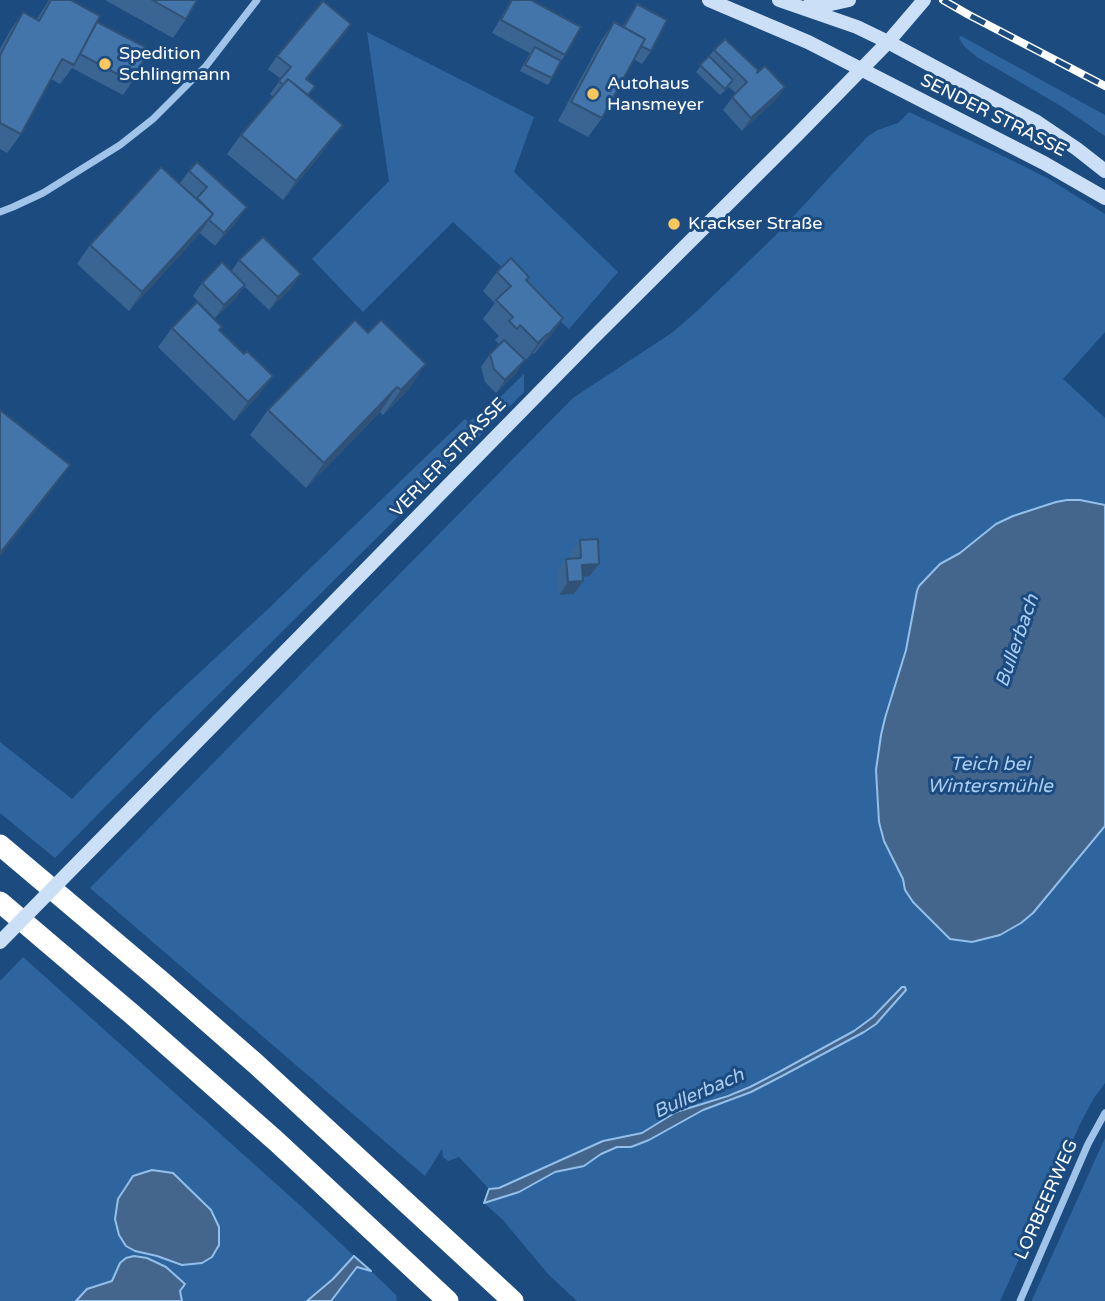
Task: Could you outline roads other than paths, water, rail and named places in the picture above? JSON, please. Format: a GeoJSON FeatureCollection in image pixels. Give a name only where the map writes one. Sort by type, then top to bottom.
{"type":"FeatureCollection","features":[{"type":"Feature","properties":{"kind":"highway"},"geometry":{"type":"LineString","coordinates":[[0,845],[256,1064],[513,1301]]}},
{"type":"Feature","properties":{"kind":"highway"},"geometry":{"type":"LineString","coordinates":[[0,902],[258,1125],[448,1301]]}},
{"type":"Feature","properties":{"kind":"main road"},"geometry":{"type":"LineString","coordinates":[[709,0],[808,42],[861,69]]}},
{"type":"Feature","properties":{"kind":"main road"},"geometry":{"type":"LineString","coordinates":[[787,2],[822,6],[849,0]]}},
{"type":"Feature","properties":{"kind":"main road","name":"VERLER STRASSE"},"geometry":{"type":"LineString","coordinates":[[0,942],[590,341],[888,42],[924,0]]}},
{"type":"Feature","properties":{"kind":"main road"},"geometry":{"type":"LineString","coordinates":[[787,2],[857,27],[888,42]]}},
{"type":"Feature","properties":{"kind":"main road","name":"SENDER STRASSE"},"geometry":{"type":"LineString","coordinates":[[888,42],[1037,122],[1105,171]]}},
{"type":"Feature","properties":{"kind":"main road","name":"SENDER STRASSE"},"geometry":{"type":"LineString","coordinates":[[861,69],[1044,163],[1105,198]]}},
{"type":"Feature","properties":{"kind":"street"},"geometry":{"type":"LineString","coordinates":[[0,212],[54,186],[120,145],[153,120],[206,66],[257,0]]}},
{"type":"Feature","properties":{"kind":"street","name":"LORBEERWEG"},"geometry":{"type":"LineString","coordinates":[[1020,1301],[1088,1144],[1105,1113]]}},
{"type":"Feature","properties":{"kind":"water","name":"Teich bei Wintersmühle"},"geometry":{"type":"Polygon","coordinates":[[[1067,500],[1105,505],[1105,826],[1033,913],[1021,923],[1000,935],[972,942],[950,939],[913,902],[905,890],[903,879],[884,841],[879,822],[876,770],[881,735],[906,650],[917,591],[940,564],[960,553],[996,524],[1013,516],[1067,500]]]}},
{"type":"Feature","properties":{"kind":"water"},"geometry":{"type":"Polygon","coordinates":[[[902,987],[906,990],[876,1024],[782,1076],[751,1092],[703,1110],[649,1140],[631,1147],[617,1147],[584,1166],[555,1172],[519,1192],[484,1203],[489,1189],[499,1188],[603,1141],[642,1133],[676,1112],[750,1087],[854,1031],[873,1017],[902,987]]]}},
{"type":"Feature","properties":{"kind":"water"},"geometry":{"type":"Polygon","coordinates":[[[152,1170],[173,1173],[211,1210],[219,1227],[219,1245],[212,1257],[202,1263],[182,1265],[126,1246],[119,1235],[115,1219],[118,1199],[133,1176],[152,1170]]]}},
{"type":"Feature","properties":{"kind":"water"},"geometry":{"type":"Polygon","coordinates":[[[134,1256],[147,1258],[166,1267],[185,1284],[180,1291],[182,1301],[76,1301],[87,1289],[112,1281],[120,1263],[134,1256]]]}},
{"type":"Feature","properties":{"kind":"water"},"geometry":{"type":"Polygon","coordinates":[[[354,1256],[371,1271],[357,1267],[331,1301],[307,1301],[333,1279],[354,1256]]]}},
{"type":"Feature","properties":{"kind":"railway"},"geometry":{"type":"LineString","coordinates":[[943,0],[1105,86]]}},
{"type":"Feature","properties":{"kind":"place","name":"Spedition Schlingmann"},"geometry":{"type":"Point","coordinates":[105,64]}},
{"type":"Feature","properties":{"kind":"place","name":"Autohaus Hansmeyer"},"geometry":{"type":"Point","coordinates":[593,94]}},
{"type":"Feature","properties":{"kind":"place","name":"Krackser Straße"},"geometry":{"type":"Point","coordinates":[674,224]}},
{"type":"Feature","properties":{"kind":"water label","name":"Bullerbach"},"geometry":{"type":"Point","coordinates":[1018,641]}},
{"type":"Feature","properties":{"kind":"water label","name":"Bullerbach"},"geometry":{"type":"Point","coordinates":[699,1094]}}]}
